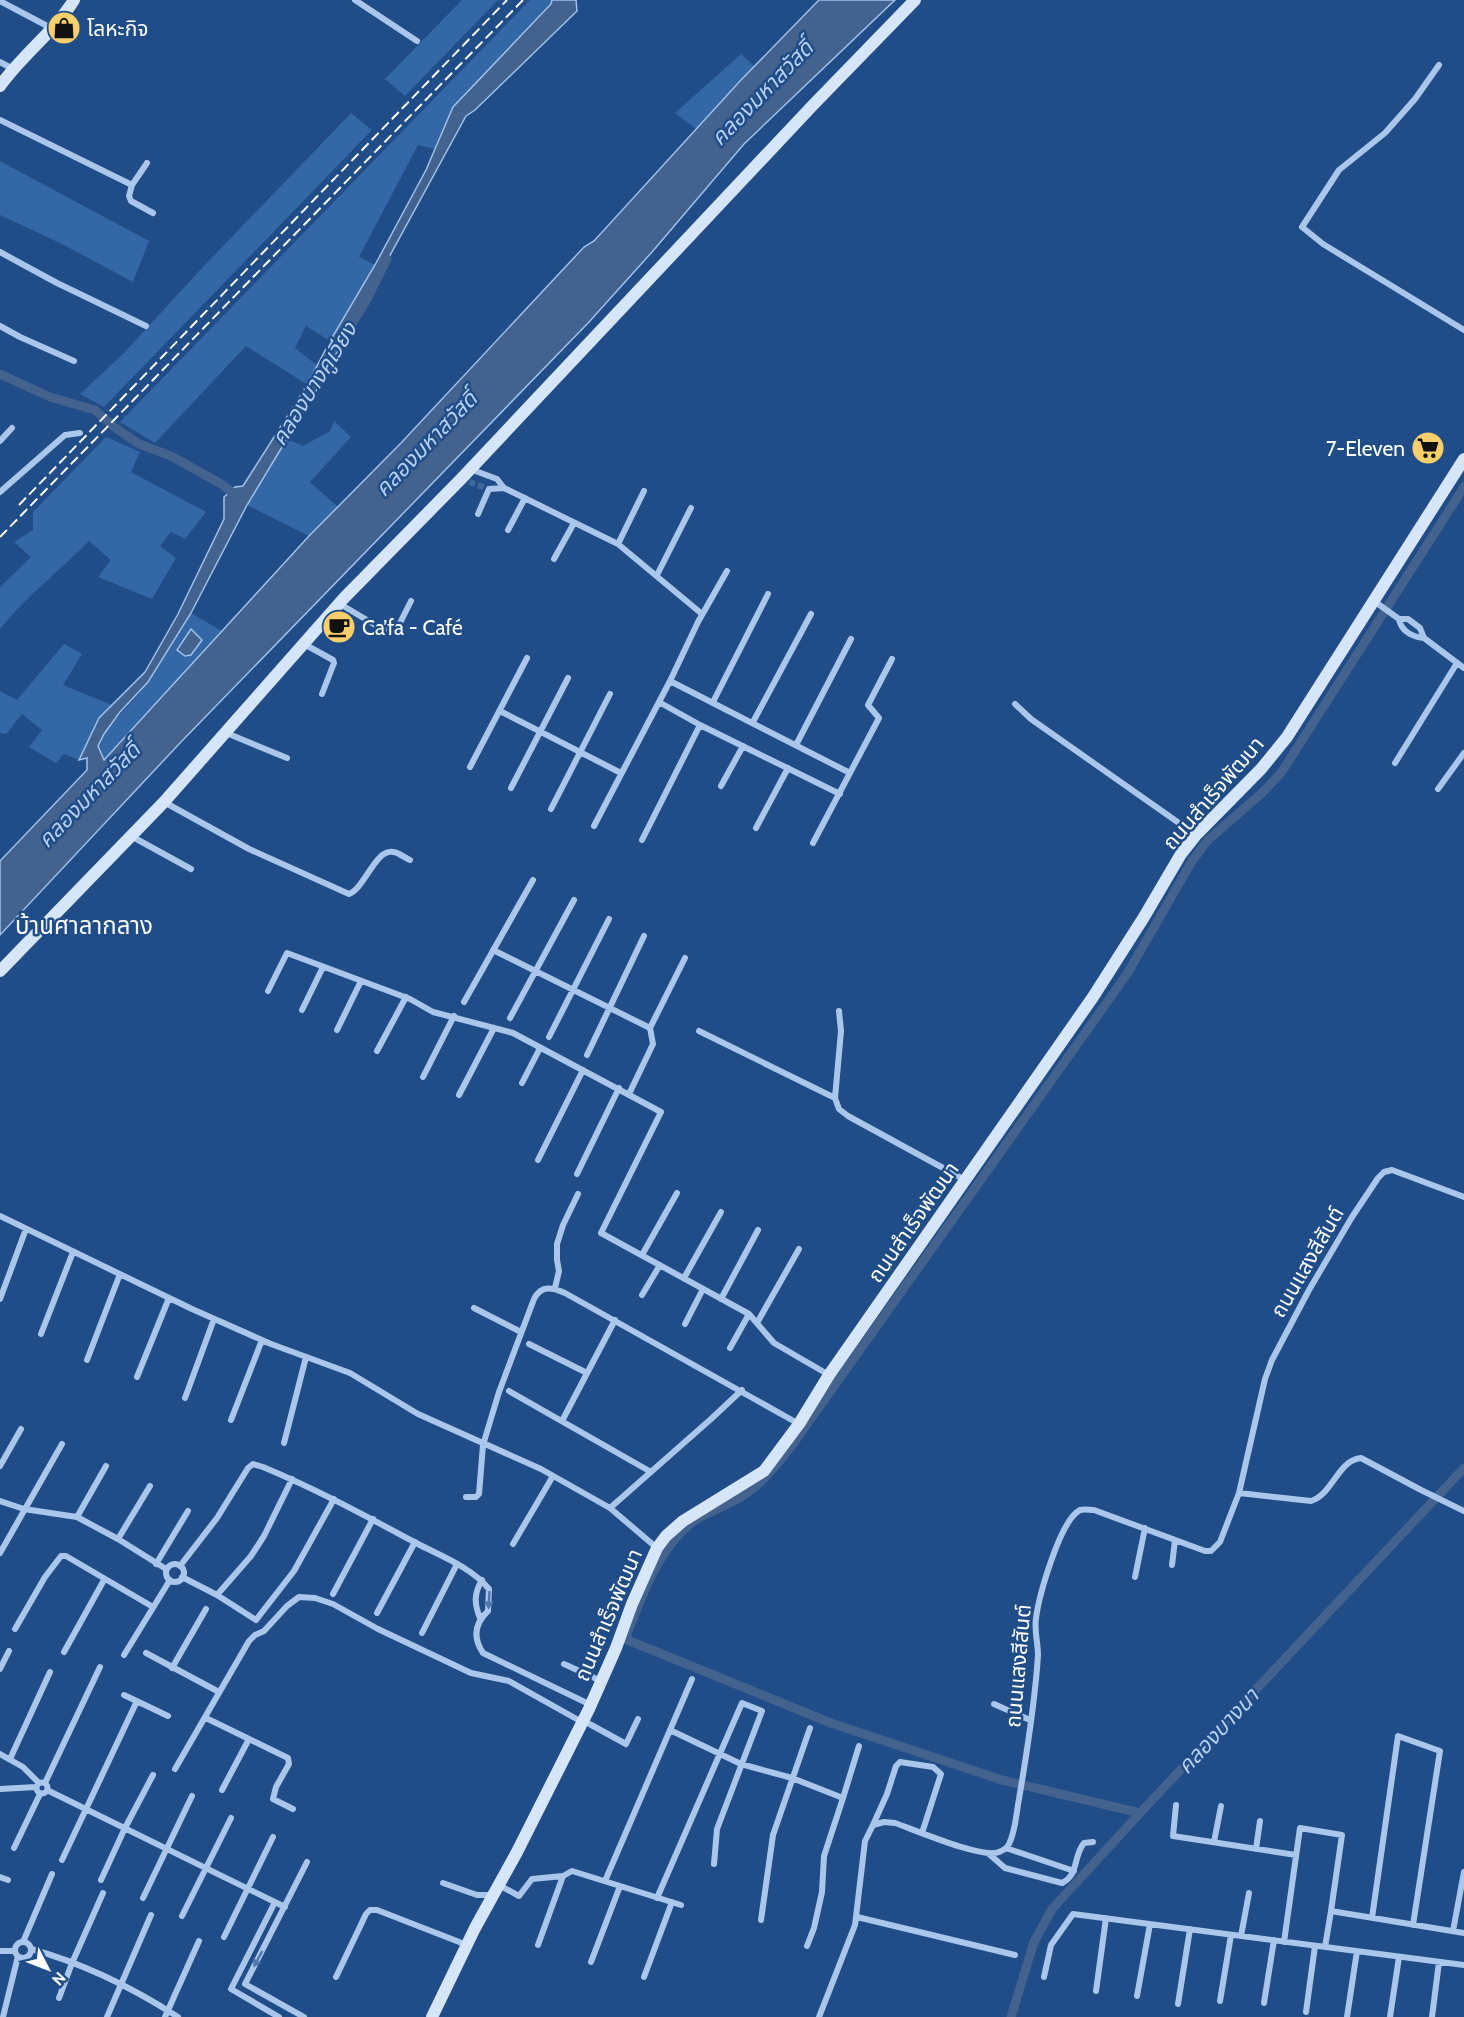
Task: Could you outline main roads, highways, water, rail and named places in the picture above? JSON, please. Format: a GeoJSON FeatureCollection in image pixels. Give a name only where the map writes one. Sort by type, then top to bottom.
{"type":"FeatureCollection","features":[{"type":"Feature","properties":{"kind":"water","name":"คลองมหาสวัสดิ์"},"geometry":{"type":"Polygon","coordinates":[[[552,0],[576,0],[577,11],[475,110],[466,116],[316,391],[247,505],[191,613],[148,682],[120,712],[104,734],[98,746],[104,760],[309,536],[401,443],[584,247],[594,241],[741,80],[819,0],[895,0],[744,144],[589,322],[180,743],[0,935],[0,861],[87,770],[87,758],[79,760],[99,718],[145,672],[178,614],[224,519],[224,497],[235,487],[243,486],[307,385],[426,170],[453,107],[551,4],[552,0]]]}},
{"type":"Feature","properties":{"kind":"water"},"geometry":{"type":"Polygon","coordinates":[[[191,629],[202,640],[191,655],[185,656],[177,650],[191,629]]]}},
{"type":"Feature","properties":{"kind":"waterway","name":"คลองบางคูเวียง"},"geometry":{"type":"LineString","coordinates":[[343,339],[366,301],[387,259]]}},
{"type":"Feature","properties":{"kind":"waterway"},"geometry":{"type":"LineString","coordinates":[[0,374],[50,397],[95,410],[114,427],[139,444],[171,456],[223,485],[239,498]]}},
{"type":"Feature","properties":{"kind":"waterway"},"geometry":{"type":"LineString","coordinates":[[1140,1813],[1002,1780],[831,1723],[625,1639],[656,1567],[673,1541],[695,1520],[739,1498],[753,1488],[766,1477],[788,1451],[1127,974],[1192,861],[1208,840],[1262,793],[1281,773],[1464,487]]}},
{"type":"Feature","properties":{"kind":"waterway","name":"คลองบางนา"},"geometry":{"type":"LineString","coordinates":[[1011,2017],[1034,1942],[1052,1909],[1464,1468]]}},
{"type":"Feature","properties":{"kind":"tunnel"},"geometry":{"type":"LineString","coordinates":[[461,479],[489,489]]}},
{"type":"Feature","properties":{"kind":"railway"},"geometry":{"type":"LineString","coordinates":[[19,505],[507,0]]}},
{"type":"Feature","properties":{"kind":"railway"},"geometry":{"type":"LineString","coordinates":[[0,537],[523,0]]}},
{"type":"Feature","properties":{"kind":"place","name":"โลหะกิจ"},"geometry":{"type":"Point","coordinates":[64,28]}},
{"type":"Feature","properties":{"kind":"place","name":"7-Eleven"},"geometry":{"type":"Point","coordinates":[1428,448]}},
{"type":"Feature","properties":{"kind":"place","name":"Ca’fa - Café"},"geometry":{"type":"Point","coordinates":[339,627]}},
{"type":"Feature","properties":{"kind":"district","name":"บ้านศาลากลาง"},"geometry":{"type":"Point","coordinates":[84,925]}}]}
